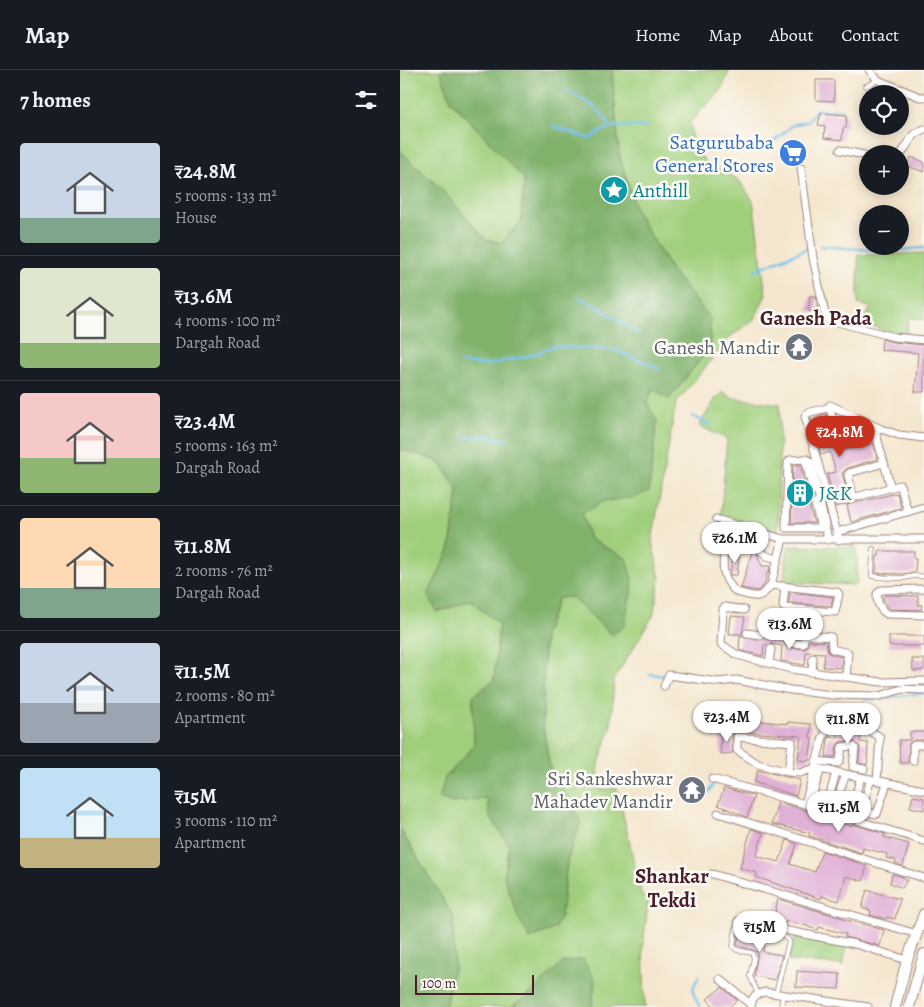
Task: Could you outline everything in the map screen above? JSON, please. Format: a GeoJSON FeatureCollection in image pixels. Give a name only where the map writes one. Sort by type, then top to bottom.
{"type":"FeatureCollection","features":[{"type":"Feature","properties":{"kind":"street"},"geometry":{"type":"LineString","coordinates":[[869,70],[878,80],[924,97]]}},
{"type":"Feature","properties":{"kind":"street"},"geometry":{"type":"LineString","coordinates":[[907,145],[914,134],[924,129]]}},
{"type":"Feature","properties":{"kind":"street"},"geometry":{"type":"LineString","coordinates":[[840,150],[859,154]]}},
{"type":"Feature","properties":{"kind":"street"},"geometry":{"type":"LineString","coordinates":[[801,168],[813,258],[826,319],[894,337],[924,340]]}},
{"type":"Feature","properties":{"kind":"street"},"geometry":{"type":"LineString","coordinates":[[830,405],[880,429],[899,435],[924,438]]}},
{"type":"Feature","properties":{"kind":"street"},"geometry":{"type":"LineString","coordinates":[[838,536],[806,415],[827,408],[830,409],[839,441],[842,443],[876,434],[890,488]]}},
{"type":"Feature","properties":{"kind":"street"},"geometry":{"type":"LineString","coordinates":[[805,459],[812,491]]}},
{"type":"Feature","properties":{"kind":"street"},"geometry":{"type":"LineString","coordinates":[[820,501],[815,504],[821,528],[786,528],[788,462],[790,460],[809,459],[811,462],[820,501],[828,540]]}},
{"type":"Feature","properties":{"kind":"street"},"geometry":{"type":"LineString","coordinates":[[884,463],[849,473],[853,495],[856,497],[901,486],[908,512]]}},
{"type":"Feature","properties":{"kind":"street"},"geometry":{"type":"LineString","coordinates":[[716,519],[783,539],[828,540],[924,508]]}},
{"type":"Feature","properties":{"kind":"street"},"geometry":{"type":"LineString","coordinates":[[838,536],[924,539]]}},
{"type":"Feature","properties":{"kind":"street"},"geometry":{"type":"LineString","coordinates":[[778,559],[767,556],[762,552],[758,542],[729,537],[726,541],[723,572],[733,590],[758,597],[764,594],[772,585],[783,539]]}},
{"type":"Feature","properties":{"kind":"street"},"geometry":{"type":"LineString","coordinates":[[772,585],[785,586],[837,592],[835,612],[784,608],[785,586]]}},
{"type":"Feature","properties":{"kind":"street"},"geometry":{"type":"LineString","coordinates":[[924,589],[881,590],[876,594],[883,612],[887,614],[924,615]]}},
{"type":"Feature","properties":{"kind":"street"},"geometry":{"type":"LineString","coordinates":[[744,610],[723,608],[721,644],[737,655],[812,672],[881,682],[894,679],[924,681]]}},
{"type":"Feature","properties":{"kind":"street"},"geometry":{"type":"LineString","coordinates":[[747,633],[761,635],[764,629],[790,631],[790,643],[801,645],[805,635],[831,637],[832,649],[848,653],[846,677]]}},
{"type":"Feature","properties":{"kind":"street"},"geometry":{"type":"LineString","coordinates":[[769,663],[771,649]]}},
{"type":"Feature","properties":{"kind":"street"},"geometry":{"type":"LineString","coordinates":[[812,672],[813,658]]}},
{"type":"Feature","properties":{"kind":"street"},"geometry":{"type":"LineString","coordinates":[[664,686],[669,675],[718,682],[736,680],[832,695],[880,696],[902,689],[924,690]]}},
{"type":"Feature","properties":{"kind":"street"},"geometry":{"type":"LineString","coordinates":[[805,804],[817,766],[823,738],[829,727],[835,724],[864,727],[880,738],[874,780],[862,808],[863,811],[878,814],[887,783]]}},
{"type":"Feature","properties":{"kind":"street"},"geometry":{"type":"LineString","coordinates":[[788,772],[792,742],[737,737],[738,750],[751,761],[788,772],[800,773],[817,766],[838,763],[842,747],[853,746],[855,748],[853,767],[864,769]]}},
{"type":"Feature","properties":{"kind":"street"},"geometry":{"type":"LineString","coordinates":[[913,761],[914,745],[924,745]]}},
{"type":"Feature","properties":{"kind":"street"},"geometry":{"type":"LineString","coordinates":[[817,766],[836,772],[924,790]]}},
{"type":"Feature","properties":{"kind":"street"},"geometry":{"type":"LineString","coordinates":[[817,766],[814,795],[829,798],[836,772]]}},
{"type":"Feature","properties":{"kind":"street"},"geometry":{"type":"LineString","coordinates":[[846,774],[838,801],[851,806],[861,777]]}},
{"type":"Feature","properties":{"kind":"street"},"geometry":{"type":"LineString","coordinates":[[712,779],[805,804],[924,841]]}},
{"type":"Feature","properties":{"kind":"street"},"geometry":{"type":"LineString","coordinates":[[718,813],[924,878]]}},
{"type":"Feature","properties":{"kind":"street"},"geometry":{"type":"LineString","coordinates":[[712,874],[917,934]]}},
{"type":"Feature","properties":{"kind":"street"},"geometry":{"type":"LineString","coordinates":[[895,1007],[907,960],[924,914]]}},
{"type":"Feature","properties":{"kind":"street"},"geometry":{"type":"LineString","coordinates":[[738,921],[855,944],[907,960],[923,959],[909,1007]]}},
{"type":"Feature","properties":{"kind":"street"},"geometry":{"type":"LineString","coordinates":[[720,978],[751,1006],[753,998],[765,992],[828,1004],[868,1007]]}},
{"type":"Feature","properties":{"kind":"lane"},"geometry":{"type":"LineString","coordinates":[[868,85],[878,80]]}},
{"type":"Feature","properties":{"kind":"lane"},"geometry":{"type":"LineString","coordinates":[[873,549],[872,576],[902,578],[919,575],[924,577]]}},
{"type":"Feature","properties":{"kind":"lane"},"geometry":{"type":"LineString","coordinates":[[758,994],[750,976],[754,958],[752,952],[737,950],[733,946],[736,928],[741,924],[778,930],[789,941],[779,994],[780,1007]]}},
{"type":"Feature","properties":{"kind":"green space"},"geometry":{"type":"Polygon","coordinates":[[[400,70],[440,70],[451,101],[525,179],[521,221],[502,243],[486,240],[440,188],[400,151],[400,70]]]}},
{"type":"Feature","properties":{"kind":"green space"},"geometry":{"type":"Polygon","coordinates":[[[440,70],[612,70],[619,154],[636,211],[670,268],[710,319],[710,347],[669,399],[653,389],[647,403],[657,421],[649,491],[636,497],[604,501],[582,514],[590,539],[627,559],[633,583],[624,626],[612,635],[572,597],[558,598],[544,636],[543,726],[550,768],[581,821],[567,861],[561,916],[555,928],[530,939],[519,919],[504,877],[509,845],[490,817],[487,798],[453,803],[439,798],[445,778],[474,746],[473,696],[494,680],[499,624],[471,600],[437,612],[428,595],[450,548],[458,491],[440,462],[400,449],[400,151],[440,188],[486,240],[502,243],[521,221],[524,179],[451,101],[440,70]]]}},
{"type":"Feature","properties":{"kind":"green space"},"geometry":{"type":"Polygon","coordinates":[[[612,70],[730,70],[720,92],[690,122],[692,142],[706,163],[739,180],[753,201],[766,295],[753,321],[731,336],[676,403],[652,541],[660,579],[653,616],[614,679],[611,727],[598,766],[600,790],[617,788],[642,897],[649,896],[643,945],[645,1007],[592,1007],[595,980],[563,963],[530,994],[511,1007],[445,1007],[454,965],[453,916],[400,829],[400,449],[440,462],[458,491],[450,548],[428,595],[438,612],[471,600],[499,624],[494,680],[473,696],[474,746],[445,778],[453,803],[487,797],[490,817],[509,845],[504,877],[561,916],[567,861],[581,821],[550,768],[543,726],[544,636],[558,598],[572,597],[612,635],[627,559],[590,539],[582,514],[604,501],[636,497],[647,403],[653,388],[669,399],[710,347],[710,319],[670,268],[636,211],[619,154],[612,70]]]}},
{"type":"Feature","properties":{"kind":"green space"},"geometry":{"type":"Polygon","coordinates":[[[909,253],[924,253],[924,320],[909,317],[906,336],[863,323],[871,307],[858,304],[858,255],[909,255],[909,253]]]}},
{"type":"Feature","properties":{"kind":"green space"},"geometry":{"type":"Polygon","coordinates":[[[723,392],[732,398],[780,404],[778,533],[721,514],[727,439],[699,426],[716,398],[723,392]]]}},
{"type":"Feature","properties":{"kind":"green space"},"geometry":{"type":"Polygon","coordinates":[[[788,546],[857,547],[857,585],[783,582],[788,546]]]}},
{"type":"Feature","properties":{"kind":"green space"},"geometry":{"type":"Polygon","coordinates":[[[400,829],[453,916],[454,965],[445,1007],[400,1007],[400,829]]]}},
{"type":"Feature","properties":{"kind":"green space"},"geometry":{"type":"Polygon","coordinates":[[[795,937],[847,945],[843,965],[788,961],[795,937]]]}},
{"type":"Feature","properties":{"kind":"green space"},"geometry":{"type":"Polygon","coordinates":[[[583,959],[595,980],[592,1007],[511,1007],[530,994],[563,962],[583,959]]]}},
{"type":"Feature","properties":{"kind":"building"},"geometry":{"type":"Polygon","coordinates":[[[816,80],[834,80],[834,101],[816,100],[816,80]]]}},
{"type":"Feature","properties":{"kind":"building"},"geometry":{"type":"Polygon","coordinates":[[[821,113],[847,115],[846,128],[843,128],[842,140],[824,138],[825,126],[818,125],[821,113]]]}},
{"type":"Feature","properties":{"kind":"building"},"geometry":{"type":"Polygon","coordinates":[[[911,157],[924,162],[924,172],[909,167],[911,157]]]}},
{"type":"Feature","properties":{"kind":"building"},"geometry":{"type":"Polygon","coordinates":[[[810,296],[816,296],[818,312],[808,311],[810,296]]]}},
{"type":"Feature","properties":{"kind":"building"},"geometry":{"type":"Polygon","coordinates":[[[882,339],[924,345],[924,392],[915,392],[918,353],[881,350],[882,339]]]}},
{"type":"Feature","properties":{"kind":"building"},"geometry":{"type":"Polygon","coordinates":[[[826,414],[838,452],[873,443],[877,459],[848,468],[842,473],[850,503],[836,507],[827,474],[836,472],[830,452],[821,455],[811,418],[826,414]]]}},
{"type":"Feature","properties":{"kind":"building","name":"J&K"},"geometry":{"type":"Polygon","coordinates":[[[793,465],[801,465],[814,523],[791,523],[793,465]]]}},
{"type":"Feature","properties":{"kind":"building"},"geometry":{"type":"Polygon","coordinates":[[[897,493],[901,508],[851,522],[847,505],[897,493]]]}},
{"type":"Feature","properties":{"kind":"building"},"geometry":{"type":"Polygon","coordinates":[[[753,549],[755,549],[762,566],[770,566],[765,584],[758,591],[741,588],[753,549]]]}},
{"type":"Feature","properties":{"kind":"building"},"geometry":{"type":"Polygon","coordinates":[[[734,551],[740,552],[737,575],[730,575],[730,573],[734,551]]]}},
{"type":"Feature","properties":{"kind":"building"},"geometry":{"type":"Polygon","coordinates":[[[879,551],[914,551],[914,558],[916,558],[915,572],[903,574],[876,573],[879,551]]]}},
{"type":"Feature","properties":{"kind":"building"},"geometry":{"type":"Polygon","coordinates":[[[790,592],[833,597],[831,606],[789,603],[790,592]]]}},
{"type":"Feature","properties":{"kind":"building"},"geometry":{"type":"Polygon","coordinates":[[[886,595],[918,596],[918,605],[922,605],[921,610],[889,609],[883,597],[886,595]]]}},
{"type":"Feature","properties":{"kind":"building"},"geometry":{"type":"Polygon","coordinates":[[[731,616],[745,617],[742,634],[729,634],[731,616]]]}},
{"type":"Feature","properties":{"kind":"building"},"geometry":{"type":"Polygon","coordinates":[[[740,635],[760,640],[764,639],[767,635],[784,636],[785,645],[790,648],[805,649],[809,641],[826,642],[828,653],[842,657],[841,668],[823,667],[825,653],[806,652],[805,665],[781,661],[782,646],[764,645],[763,656],[739,650],[740,635]]]}},
{"type":"Feature","properties":{"kind":"building"},"geometry":{"type":"Polygon","coordinates":[[[889,636],[924,636],[924,646],[889,646],[889,636]]]}},
{"type":"Feature","properties":{"kind":"building"},"geometry":{"type":"Polygon","coordinates":[[[912,659],[924,659],[924,670],[913,671],[912,659]]]}},
{"type":"Feature","properties":{"kind":"building"},"geometry":{"type":"Polygon","coordinates":[[[735,718],[788,724],[788,722],[811,724],[810,738],[812,738],[809,761],[798,760],[801,736],[733,731],[735,718]]]}},
{"type":"Feature","properties":{"kind":"building"},"geometry":{"type":"Polygon","coordinates":[[[838,731],[861,732],[860,742],[868,743],[867,765],[859,763],[860,747],[854,741],[840,742],[837,746],[835,757],[826,757],[828,739],[829,737],[838,738],[838,731]]]}},
{"type":"Feature","properties":{"kind":"building"},"geometry":{"type":"Polygon","coordinates":[[[910,732],[924,732],[924,740],[915,740],[909,743],[908,763],[900,763],[899,740],[910,740],[910,732]]]}},
{"type":"Feature","properties":{"kind":"building"},"geometry":{"type":"Polygon","coordinates":[[[720,733],[734,733],[732,737],[733,753],[721,754],[720,733]]]}},
{"type":"Feature","properties":{"kind":"building"},"geometry":{"type":"Polygon","coordinates":[[[758,770],[800,780],[796,796],[754,782],[758,770]]]}},
{"type":"Feature","properties":{"kind":"building"},"geometry":{"type":"Polygon","coordinates":[[[724,788],[754,796],[747,817],[718,805],[724,788]]]}},
{"type":"Feature","properties":{"kind":"building"},"geometry":{"type":"Polygon","coordinates":[[[913,796],[924,798],[924,810],[910,807],[913,796]]]}},
{"type":"Feature","properties":{"kind":"building"},"geometry":{"type":"Polygon","coordinates":[[[778,802],[831,818],[830,820],[852,826],[853,824],[885,834],[884,837],[909,844],[903,866],[895,863],[896,860],[886,858],[887,854],[863,848],[862,853],[809,836],[810,833],[772,824],[778,802]]]}},
{"type":"Feature","properties":{"kind":"building"},"geometry":{"type":"Polygon","coordinates":[[[751,829],[763,833],[756,856],[779,862],[787,840],[797,844],[790,864],[815,872],[822,851],[867,866],[863,881],[846,876],[839,901],[822,896],[821,899],[756,877],[757,873],[740,868],[751,829]]]}},
{"type":"Feature","properties":{"kind":"building"},"geometry":{"type":"Polygon","coordinates":[[[892,874],[907,880],[902,888],[890,883],[892,874]]]}},
{"type":"Feature","properties":{"kind":"building"},"geometry":{"type":"Polygon","coordinates":[[[867,890],[900,899],[895,919],[870,915],[871,911],[862,908],[867,890]]]}},
{"type":"Feature","properties":{"kind":"building"},"geometry":{"type":"Polygon","coordinates":[[[778,899],[884,930],[880,946],[845,937],[846,934],[819,927],[818,930],[786,921],[785,924],[773,921],[778,899]]]}},
{"type":"Feature","properties":{"kind":"building"},"geometry":{"type":"Polygon","coordinates":[[[744,928],[766,932],[763,952],[782,955],[775,980],[754,976],[758,952],[737,945],[740,930],[744,928]]]}},
{"type":"Feature","properties":{"kind":"building"},"geometry":{"type":"Polygon","coordinates":[[[797,971],[840,974],[839,989],[796,987],[797,971]]]}},
{"type":"Feature","properties":{"kind":"building"},"geometry":{"type":"Polygon","coordinates":[[[722,987],[737,1000],[729,1007],[714,1007],[707,999],[722,987]]]}},
{"type":"Feature","properties":{"kind":"waterway"},"geometry":{"type":"LineString","coordinates":[[566,90],[596,109],[610,126]]}},
{"type":"Feature","properties":{"kind":"waterway"},"geometry":{"type":"LineString","coordinates":[[761,147],[772,143],[793,125],[808,121],[816,110],[842,110]]}},
{"type":"Feature","properties":{"kind":"waterway"},"geometry":{"type":"LineString","coordinates":[[553,126],[590,139],[610,127],[647,127]]}},
{"type":"Feature","properties":{"kind":"waterway"},"geometry":{"type":"LineString","coordinates":[[820,246],[885,251],[924,248]]}},
{"type":"Feature","properties":{"kind":"waterway"},"geometry":{"type":"LineString","coordinates":[[755,270],[809,248]]}},
{"type":"Feature","properties":{"kind":"waterway"},"geometry":{"type":"LineString","coordinates":[[578,297],[598,307],[639,334]]}},
{"type":"Feature","properties":{"kind":"waterway"},"geometry":{"type":"LineString","coordinates":[[461,363],[486,365],[532,355],[553,346],[615,350],[660,369]]}},
{"type":"Feature","properties":{"kind":"waterway"},"geometry":{"type":"LineString","coordinates":[[692,416],[711,425]]}},
{"type":"Feature","properties":{"kind":"waterway"},"geometry":{"type":"LineString","coordinates":[[465,438],[489,436],[507,440]]}},
{"type":"Feature","properties":{"kind":"waterway"},"geometry":{"type":"LineString","coordinates":[[650,674],[666,676]]}},
{"type":"Feature","properties":{"kind":"waterway"},"geometry":{"type":"LineString","coordinates":[[884,698],[924,693]]}},
{"type":"Feature","properties":{"kind":"waterway"},"geometry":{"type":"LineString","coordinates":[[865,699],[876,699]]}},
{"type":"Feature","properties":{"kind":"waterway"},"geometry":{"type":"LineString","coordinates":[[709,792],[714,783],[717,783]]}},
{"type":"Feature","properties":{"kind":"waterway"},"geometry":{"type":"LineString","coordinates":[[794,805],[823,813]]}},
{"type":"Feature","properties":{"kind":"waterway"},"geometry":{"type":"LineString","coordinates":[[699,976],[694,985],[693,992],[700,1007]]}},
{"type":"Feature","properties":{"kind":"place","name":"Satgurubaba General Stores"},"geometry":{"type":"Point","coordinates":[793,153]}},
{"type":"Feature","properties":{"kind":"place","name":"Anthill"},"geometry":{"type":"Point","coordinates":[614,190]}},
{"type":"Feature","properties":{"kind":"place","name":"Ganesh Mandir"},"geometry":{"type":"Point","coordinates":[799,347]}},
{"type":"Feature","properties":{"kind":"place","name":"J&K"},"geometry":{"type":"Point","coordinates":[800,493]}},
{"type":"Feature","properties":{"kind":"place","name":"Sri Sankeshwar Mahadev Mandir"},"geometry":{"type":"Point","coordinates":[692,790]}},
{"type":"Feature","properties":{"kind":"district","name":"Ganesh Pada"},"geometry":{"type":"Point","coordinates":[816,318]}},
{"type":"Feature","properties":{"kind":"district","name":"Shankar Tekdi"},"geometry":{"type":"Point","coordinates":[672,888]}}]}
